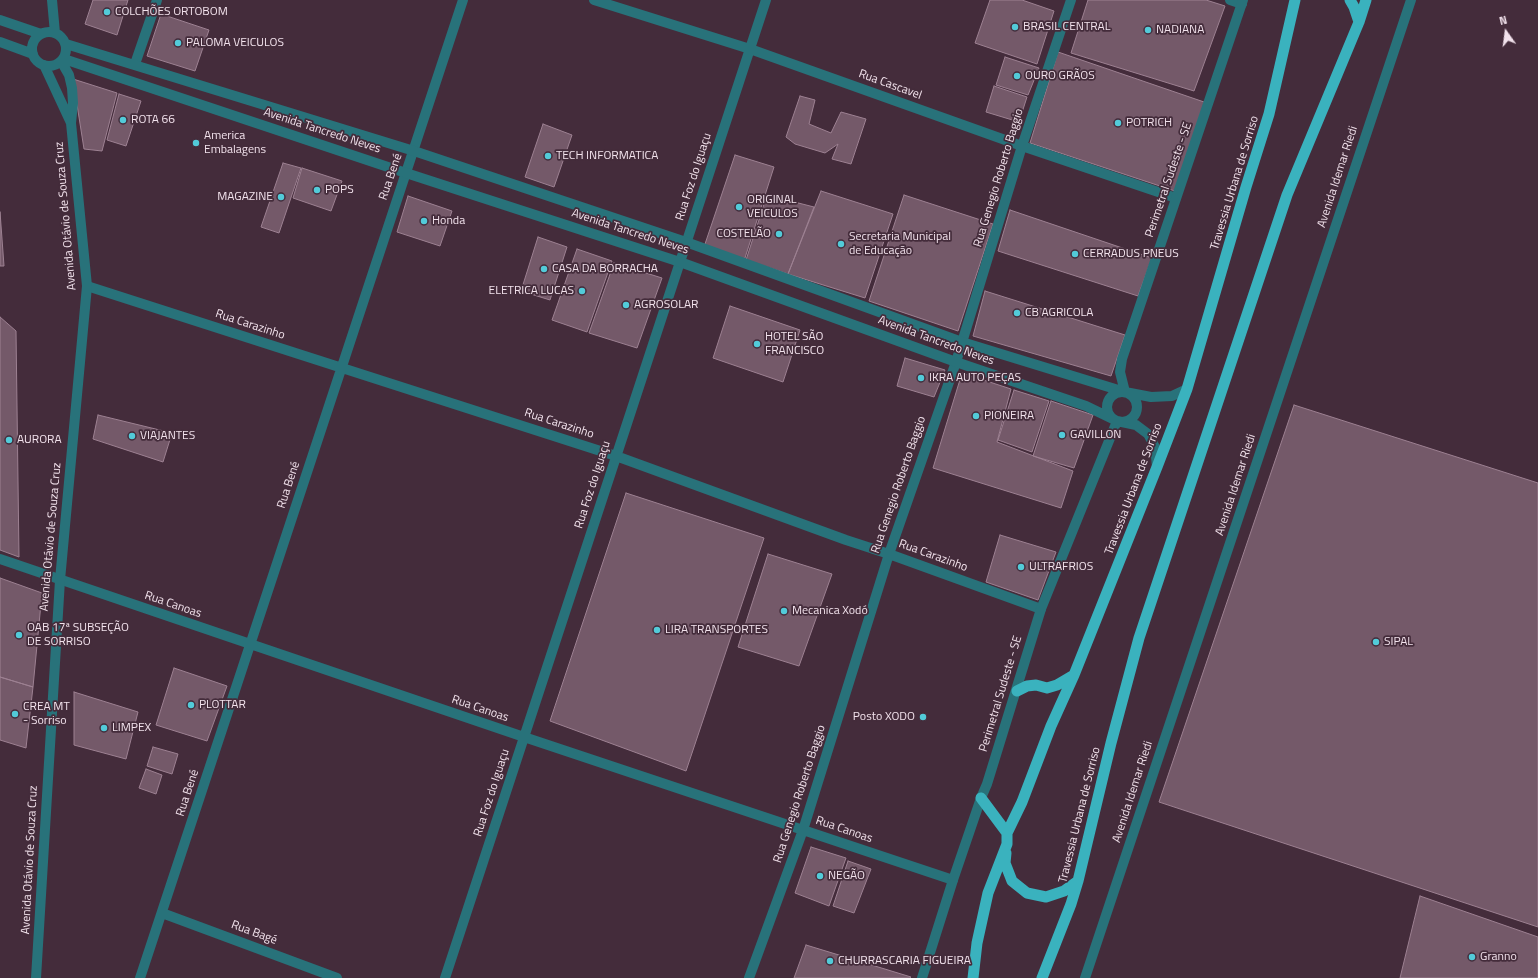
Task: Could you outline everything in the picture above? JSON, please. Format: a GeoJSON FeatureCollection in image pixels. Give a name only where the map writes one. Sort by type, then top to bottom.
{"type":"FeatureCollection","features":[{"type":"Feature","properties":{"kind":"highway","name":"Travessia Urbana de Sorriso"},"geometry":{"type":"LineString","coordinates":[[972,978],[977,943],[988,893],[1007,844],[1007,833],[1022,802],[1051,726],[1074,675],[1187,389],[1246,187],[1270,114],[1295,0]]}},
{"type":"Feature","properties":{"kind":"highway"},"geometry":{"type":"LineString","coordinates":[[1292,12],[1299,0]]}},
{"type":"Feature","properties":{"kind":"highway"},"geometry":{"type":"LineString","coordinates":[[1350,0],[1359,22]]}},
{"type":"Feature","properties":{"kind":"highway","name":"Travessia Urbana de Sorriso"},"geometry":{"type":"LineString","coordinates":[[1042,978],[1071,904],[1078,881],[1111,743],[1139,638],[1287,195],[1359,22],[1366,0]]}},
{"type":"Feature","properties":{"kind":"highway"},"geometry":{"type":"LineString","coordinates":[[1017,691],[1027,686],[1036,685],[1047,688],[1057,685],[1074,675]]}},
{"type":"Feature","properties":{"kind":"highway"},"geometry":{"type":"LineString","coordinates":[[981,798],[1007,833]]}},
{"type":"Feature","properties":{"kind":"highway"},"geometry":{"type":"LineString","coordinates":[[1007,844],[1005,863],[1012,881],[1027,893],[1046,897],[1064,892],[1078,881]]}},
{"type":"Feature","properties":{"kind":"street"},"geometry":{"type":"LineString","coordinates":[[52,0],[55,33]]}},
{"type":"Feature","properties":{"kind":"street"},"geometry":{"type":"LineString","coordinates":[[135,64],[157,0]]}},
{"type":"Feature","properties":{"kind":"street","name":"Rua Bené"},"geometry":{"type":"LineString","coordinates":[[140,978],[463,0]]}},
{"type":"Feature","properties":{"kind":"street","name":"Rua Cascavel"},"geometry":{"type":"LineString","coordinates":[[594,0],[750,49],[1022,146],[1176,198]]}},
{"type":"Feature","properties":{"kind":"street","name":"Rua Foz do Iguaçu"},"geometry":{"type":"LineString","coordinates":[[445,978],[766,0]]}},
{"type":"Feature","properties":{"kind":"street","name":"Rua Genegio Roberto Baggio"},"geometry":{"type":"LineString","coordinates":[[749,978],[803,830],[889,554],[956,362],[1022,146],[1071,0]]}},
{"type":"Feature","properties":{"kind":"street"},"geometry":{"type":"LineString","coordinates":[[1230,0],[1243,2]]}},
{"type":"Feature","properties":{"kind":"street","name":"Avenida Idemar Riedi"},"geometry":{"type":"LineString","coordinates":[[1085,978],[1412,0]]}},
{"type":"Feature","properties":{"kind":"street","name":"Perimetral Sudeste - SE"},"geometry":{"type":"LineString","coordinates":[[1125,392],[1120,372],[1122,359],[1243,2]]}},
{"type":"Feature","properties":{"kind":"street"},"geometry":{"type":"LineString","coordinates":[[0,20],[41,34]]}},
{"type":"Feature","properties":{"kind":"street"},"geometry":{"type":"LineString","coordinates":[[48,32],[55,33],[62,37],[66,44],[66,51],[62,60],[55,65],[44,65],[37,61],[33,54],[32,47],[35,40],[41,34],[48,32]]}},
{"type":"Feature","properties":{"kind":"street"},"geometry":{"type":"LineString","coordinates":[[0,42],[33,54]]}},
{"type":"Feature","properties":{"kind":"street","name":"Avenida Tancredo Neves"},"geometry":{"type":"LineString","coordinates":[[66,44],[414,151],[686,242],[962,342],[1125,392],[1151,397],[1172,396],[1187,389]]}},
{"type":"Feature","properties":{"kind":"street","name":"Avenida Tancredo Neves"},"geometry":{"type":"LineString","coordinates":[[62,60],[680,262],[956,362],[1086,406],[1117,421],[1136,425],[1148,434],[1155,446],[1157,467]]}},
{"type":"Feature","properties":{"kind":"street","name":"Avenida Otávio de Souza Cruz"},"geometry":{"type":"LineString","coordinates":[[36,978],[60,580],[87,286],[71,123],[73,103],[72,88],[69,75],[62,60]]}},
{"type":"Feature","properties":{"kind":"street","name":"Avenida Otávio de Souza Cruz"},"geometry":{"type":"LineString","coordinates":[[44,65],[71,123]]}},
{"type":"Feature","properties":{"kind":"street","name":"Rua Carazinho"},"geometry":{"type":"LineString","coordinates":[[87,286],[616,456],[1041,609]]}},
{"type":"Feature","properties":{"kind":"street"},"geometry":{"type":"LineString","coordinates":[[1125,392],[1130,394],[1137,401],[1137,411],[1132,419],[1127,422],[1117,421],[1110,415],[1108,410],[1109,401],[1116,394],[1125,392]]}},
{"type":"Feature","properties":{"kind":"street","name":"Perimetral Sudeste - SE"},"geometry":{"type":"LineString","coordinates":[[922,978],[953,880],[987,784],[1017,691],[1041,609],[1117,421]]}},
{"type":"Feature","properties":{"kind":"street","name":"Rua Canoas"},"geometry":{"type":"LineString","coordinates":[[0,559],[250,645],[953,880]]}},
{"type":"Feature","properties":{"kind":"street","name":"Rua Bagé"},"geometry":{"type":"LineString","coordinates":[[162,913],[337,978]]}},
{"type":"Feature","properties":{"kind":"building","name":"COLCHÕES ORTOBOM"},"geometry":{"type":"Polygon","coordinates":[[[93,0],[128,0],[117,35],[85,24],[93,0]]]}},
{"type":"Feature","properties":{"kind":"building","name":"BRASIL CENTRAL"},"geometry":{"type":"Polygon","coordinates":[[[990,0],[1022,0],[1054,11],[1037,64],[975,43],[990,0]]]}},
{"type":"Feature","properties":{"kind":"building","name":"NADIANA"},"geometry":{"type":"Polygon","coordinates":[[[1088,0],[1206,0],[1225,6],[1194,91],[1071,53],[1088,0]]]}},
{"type":"Feature","properties":{"kind":"building","name":"PALOMA VEICULOS"},"geometry":{"type":"Polygon","coordinates":[[[161,14],[209,30],[195,71],[147,56],[161,14]]]}},
{"type":"Feature","properties":{"kind":"building","name":"POTRICH"},"geometry":{"type":"Polygon","coordinates":[[[1058,52],[1207,103],[1175,191],[1030,143],[1058,52]]]}},
{"type":"Feature","properties":{"kind":"building","name":"OURO GRÃOS"},"geometry":{"type":"Polygon","coordinates":[[[1005,57],[1039,68],[1028,95],[996,85],[1005,57]]]}},
{"type":"Feature","properties":{"kind":"building"},"geometry":{"type":"Polygon","coordinates":[[[73,79],[117,93],[102,151],[84,149],[73,79]]]}},
{"type":"Feature","properties":{"kind":"building"},"geometry":{"type":"Polygon","coordinates":[[[994,86],[1027,97],[1019,122],[986,112],[994,86]]]}},
{"type":"Feature","properties":{"kind":"building","name":"ROTA 66"},"geometry":{"type":"Polygon","coordinates":[[[119,94],[141,101],[126,146],[107,140],[119,94]]]}},
{"type":"Feature","properties":{"kind":"building"},"geometry":{"type":"Polygon","coordinates":[[[800,96],[815,100],[809,124],[831,133],[841,112],[866,119],[851,164],[832,159],[838,144],[825,153],[795,144],[786,137],[800,96]]]}},
{"type":"Feature","properties":{"kind":"building","name":"TECH INFORMATICA"},"geometry":{"type":"Polygon","coordinates":[[[543,124],[572,135],[554,187],[525,177],[543,124]]]}},
{"type":"Feature","properties":{"kind":"building","name":"ORIGINAL VEICULOS"},"geometry":{"type":"Polygon","coordinates":[[[735,155],[774,167],[744,261],[704,247],[735,155]]]}},
{"type":"Feature","properties":{"kind":"building","name":"MAGAZINE"},"geometry":{"type":"Polygon","coordinates":[[[283,163],[301,168],[279,233],[261,227],[283,163]]]}},
{"type":"Feature","properties":{"kind":"building","name":"POPS"},"geometry":{"type":"Polygon","coordinates":[[[302,168],[342,181],[331,211],[293,198],[302,168]]]}},
{"type":"Feature","properties":{"kind":"building","name":"Secretaria Municipal de Educação"},"geometry":{"type":"Polygon","coordinates":[[[821,191],[893,214],[865,298],[788,274],[821,191]]]}},
{"type":"Feature","properties":{"kind":"building","name":"COSTELÃO"},"geometry":{"type":"Polygon","coordinates":[[[767,195],[814,207],[788,274],[746,260],[767,195]]]}},
{"type":"Feature","properties":{"kind":"building"},"geometry":{"type":"Polygon","coordinates":[[[904,195],[993,224],[958,331],[869,301],[904,195]]]}},
{"type":"Feature","properties":{"kind":"building","name":"Honda"},"geometry":{"type":"Polygon","coordinates":[[[408,196],[452,211],[440,246],[397,232],[408,196]]]}},
{"type":"Feature","properties":{"kind":"building","name":"CERRADUS PNEUS"},"geometry":{"type":"Polygon","coordinates":[[[1010,210],[1152,258],[1138,296],[998,251],[1010,210]]]}},
{"type":"Feature","properties":{"kind":"building"},"geometry":{"type":"Polygon","coordinates":[[[0,212],[4,266],[0,266],[0,212]]]}},
{"type":"Feature","properties":{"kind":"building","name":"CASA DA BORRACHA"},"geometry":{"type":"Polygon","coordinates":[[[538,237],[567,247],[550,300],[521,291],[538,237]]]}},
{"type":"Feature","properties":{"kind":"building","name":"ELETRICA LUCAS"},"geometry":{"type":"Polygon","coordinates":[[[577,249],[612,261],[587,332],[552,320],[577,249]]]}},
{"type":"Feature","properties":{"kind":"building","name":"AGROSOLAR"},"geometry":{"type":"Polygon","coordinates":[[[614,263],[662,278],[637,348],[589,333],[614,263]]]}},
{"type":"Feature","properties":{"kind":"building","name":"CB AGRICOLA"},"geometry":{"type":"Polygon","coordinates":[[[985,291],[1125,335],[1111,376],[973,336],[985,291]]]}},
{"type":"Feature","properties":{"kind":"building","name":"HOTEL SÃO FRANCISCO"},"geometry":{"type":"Polygon","coordinates":[[[730,306],[800,330],[783,382],[713,358],[730,306]]]}},
{"type":"Feature","properties":{"kind":"building","name":"AURORA"},"geometry":{"type":"Polygon","coordinates":[[[0,317],[16,331],[19,557],[0,550],[0,317]]]}},
{"type":"Feature","properties":{"kind":"building","name":"IKRA AUTO PEÇAS"},"geometry":{"type":"Polygon","coordinates":[[[905,358],[945,370],[934,397],[897,386],[905,358]]]}},
{"type":"Feature","properties":{"kind":"building","name":"PIONEIRA"},"geometry":{"type":"Polygon","coordinates":[[[962,373],[1011,389],[997,442],[1073,471],[1061,508],[933,468],[962,373]]]}},
{"type":"Feature","properties":{"kind":"building"},"geometry":{"type":"Polygon","coordinates":[[[1014,390],[1049,401],[1032,452],[998,440],[1014,390]]]}},
{"type":"Feature","properties":{"kind":"building","name":"GAVILLON"},"geometry":{"type":"Polygon","coordinates":[[[1051,401],[1093,415],[1074,468],[1033,456],[1051,401]]]}},
{"type":"Feature","properties":{"kind":"building","name":"SIPAL"},"geometry":{"type":"Polygon","coordinates":[[[1294,405],[1538,483],[1538,927],[1159,802],[1294,405]]]}},
{"type":"Feature","properties":{"kind":"building","name":"VIAJANTES"},"geometry":{"type":"Polygon","coordinates":[[[98,415],[172,433],[163,462],[93,439],[98,415]]]}},
{"type":"Feature","properties":{"kind":"building","name":"LIRA TRANSPORTES"},"geometry":{"type":"Polygon","coordinates":[[[626,493],[764,538],[686,771],[550,721],[626,493]]]}},
{"type":"Feature","properties":{"kind":"building","name":"ULTRAFRIOS"},"geometry":{"type":"Polygon","coordinates":[[[1000,535],[1056,552],[1038,600],[986,582],[1000,535]]]}},
{"type":"Feature","properties":{"kind":"building","name":"Mecanica Xodó"},"geometry":{"type":"Polygon","coordinates":[[[768,554],[832,574],[799,666],[738,647],[768,554]]]}},
{"type":"Feature","properties":{"kind":"building","name":"OAB 17ª SUBSEÇÃO DE SORRISO"},"geometry":{"type":"Polygon","coordinates":[[[0,578],[42,593],[33,687],[0,677],[0,578]]]}},
{"type":"Feature","properties":{"kind":"building","name":"PLOTTAR"},"geometry":{"type":"Polygon","coordinates":[[[174,668],[227,686],[207,741],[156,725],[174,668]]]}},
{"type":"Feature","properties":{"kind":"building","name":"CREA MT - Sorriso"},"geometry":{"type":"Polygon","coordinates":[[[0,677],[33,687],[26,748],[0,740],[0,677]]]}},
{"type":"Feature","properties":{"kind":"building","name":"LIMPEX"},"geometry":{"type":"Polygon","coordinates":[[[74,692],[138,712],[126,759],[74,745],[74,692]]]}},
{"type":"Feature","properties":{"kind":"building"},"geometry":{"type":"Polygon","coordinates":[[[153,747],[178,754],[172,774],[147,766],[153,747]]]}},
{"type":"Feature","properties":{"kind":"building"},"geometry":{"type":"Polygon","coordinates":[[[146,769],[162,775],[156,794],[139,788],[146,769]]]}},
{"type":"Feature","properties":{"kind":"building","name":"NEGÃO"},"geometry":{"type":"Polygon","coordinates":[[[811,847],[846,858],[829,906],[795,893],[811,847]]]}},
{"type":"Feature","properties":{"kind":"building"},"geometry":{"type":"Polygon","coordinates":[[[848,861],[871,869],[854,913],[833,906],[848,861]]]}},
{"type":"Feature","properties":{"kind":"building","name":"Granno"},"geometry":{"type":"Polygon","coordinates":[[[1420,896],[1538,937],[1538,978],[1400,978],[1420,896]]]}},
{"type":"Feature","properties":{"kind":"building","name":"CHURRASCARIA FIGUEIRA"},"geometry":{"type":"Polygon","coordinates":[[[806,945],[911,977],[794,978],[806,945]]]}},
{"type":"Feature","properties":{"kind":"place","name":"COLCHÕES ORTOBOM"},"geometry":{"type":"Point","coordinates":[107,12]}},
{"type":"Feature","properties":{"kind":"place","name":"BRASIL CENTRAL"},"geometry":{"type":"Point","coordinates":[1015,27]}},
{"type":"Feature","properties":{"kind":"place","name":"NADIANA"},"geometry":{"type":"Point","coordinates":[1148,30]}},
{"type":"Feature","properties":{"kind":"place","name":"PALOMA VEICULOS"},"geometry":{"type":"Point","coordinates":[178,43]}},
{"type":"Feature","properties":{"kind":"place","name":"OURO GRÃOS"},"geometry":{"type":"Point","coordinates":[1017,76]}},
{"type":"Feature","properties":{"kind":"place","name":"ROTA 66"},"geometry":{"type":"Point","coordinates":[123,120]}},
{"type":"Feature","properties":{"kind":"place","name":"POTRICH"},"geometry":{"type":"Point","coordinates":[1118,123]}},
{"type":"Feature","properties":{"kind":"place","name":"America Embalagens"},"geometry":{"type":"Point","coordinates":[196,143]}},
{"type":"Feature","properties":{"kind":"place","name":"TECH INFORMATICA"},"geometry":{"type":"Point","coordinates":[548,156]}},
{"type":"Feature","properties":{"kind":"place","name":"POPS"},"geometry":{"type":"Point","coordinates":[317,190]}},
{"type":"Feature","properties":{"kind":"place","name":"MAGAZINE"},"geometry":{"type":"Point","coordinates":[281,197]}},
{"type":"Feature","properties":{"kind":"place","name":"ORIGINAL VEICULOS"},"geometry":{"type":"Point","coordinates":[739,207]}},
{"type":"Feature","properties":{"kind":"place","name":"Honda"},"geometry":{"type":"Point","coordinates":[424,221]}},
{"type":"Feature","properties":{"kind":"place","name":"COSTELÃO"},"geometry":{"type":"Point","coordinates":[779,234]}},
{"type":"Feature","properties":{"kind":"place","name":"Secretaria Municipal de Educação"},"geometry":{"type":"Point","coordinates":[841,244]}},
{"type":"Feature","properties":{"kind":"place","name":"CERRADUS PNEUS"},"geometry":{"type":"Point","coordinates":[1075,254]}},
{"type":"Feature","properties":{"kind":"place","name":"CASA DA BORRACHA"},"geometry":{"type":"Point","coordinates":[544,269]}},
{"type":"Feature","properties":{"kind":"place","name":"ELETRICA LUCAS"},"geometry":{"type":"Point","coordinates":[582,291]}},
{"type":"Feature","properties":{"kind":"place","name":"AGROSOLAR"},"geometry":{"type":"Point","coordinates":[626,305]}},
{"type":"Feature","properties":{"kind":"place","name":"CB AGRICOLA"},"geometry":{"type":"Point","coordinates":[1017,313]}},
{"type":"Feature","properties":{"kind":"place","name":"HOTEL SÃO FRANCISCO"},"geometry":{"type":"Point","coordinates":[757,344]}},
{"type":"Feature","properties":{"kind":"place","name":"IKRA AUTO PEÇAS"},"geometry":{"type":"Point","coordinates":[921,378]}},
{"type":"Feature","properties":{"kind":"place","name":"PIONEIRA"},"geometry":{"type":"Point","coordinates":[976,416]}},
{"type":"Feature","properties":{"kind":"place","name":"GAVILLON"},"geometry":{"type":"Point","coordinates":[1062,435]}},
{"type":"Feature","properties":{"kind":"place","name":"VIAJANTES"},"geometry":{"type":"Point","coordinates":[132,436]}},
{"type":"Feature","properties":{"kind":"place","name":"AURORA"},"geometry":{"type":"Point","coordinates":[9,440]}},
{"type":"Feature","properties":{"kind":"place","name":"ULTRAFRIOS"},"geometry":{"type":"Point","coordinates":[1021,567]}},
{"type":"Feature","properties":{"kind":"place","name":"Mecanica Xodó"},"geometry":{"type":"Point","coordinates":[784,611]}},
{"type":"Feature","properties":{"kind":"place","name":"LIRA TRANSPORTES"},"geometry":{"type":"Point","coordinates":[657,630]}},
{"type":"Feature","properties":{"kind":"place","name":"OAB 17ª SUBSEÇÃO DE SORRISO"},"geometry":{"type":"Point","coordinates":[19,635]}},
{"type":"Feature","properties":{"kind":"place","name":"SIPAL"},"geometry":{"type":"Point","coordinates":[1376,642]}},
{"type":"Feature","properties":{"kind":"place","name":"PLOTTAR"},"geometry":{"type":"Point","coordinates":[191,705]}},
{"type":"Feature","properties":{"kind":"place","name":"CREA MT - Sorriso"},"geometry":{"type":"Point","coordinates":[15,714]}},
{"type":"Feature","properties":{"kind":"place","name":"Posto XODO"},"geometry":{"type":"Point","coordinates":[923,717]}},
{"type":"Feature","properties":{"kind":"place","name":"LIMPEX"},"geometry":{"type":"Point","coordinates":[104,728]}},
{"type":"Feature","properties":{"kind":"place","name":"NEGÃO"},"geometry":{"type":"Point","coordinates":[820,876]}},
{"type":"Feature","properties":{"kind":"place","name":"Granno"},"geometry":{"type":"Point","coordinates":[1472,957]}},
{"type":"Feature","properties":{"kind":"place","name":"CHURRASCARIA FIGUEIRA"},"geometry":{"type":"Point","coordinates":[830,961]}}]}
